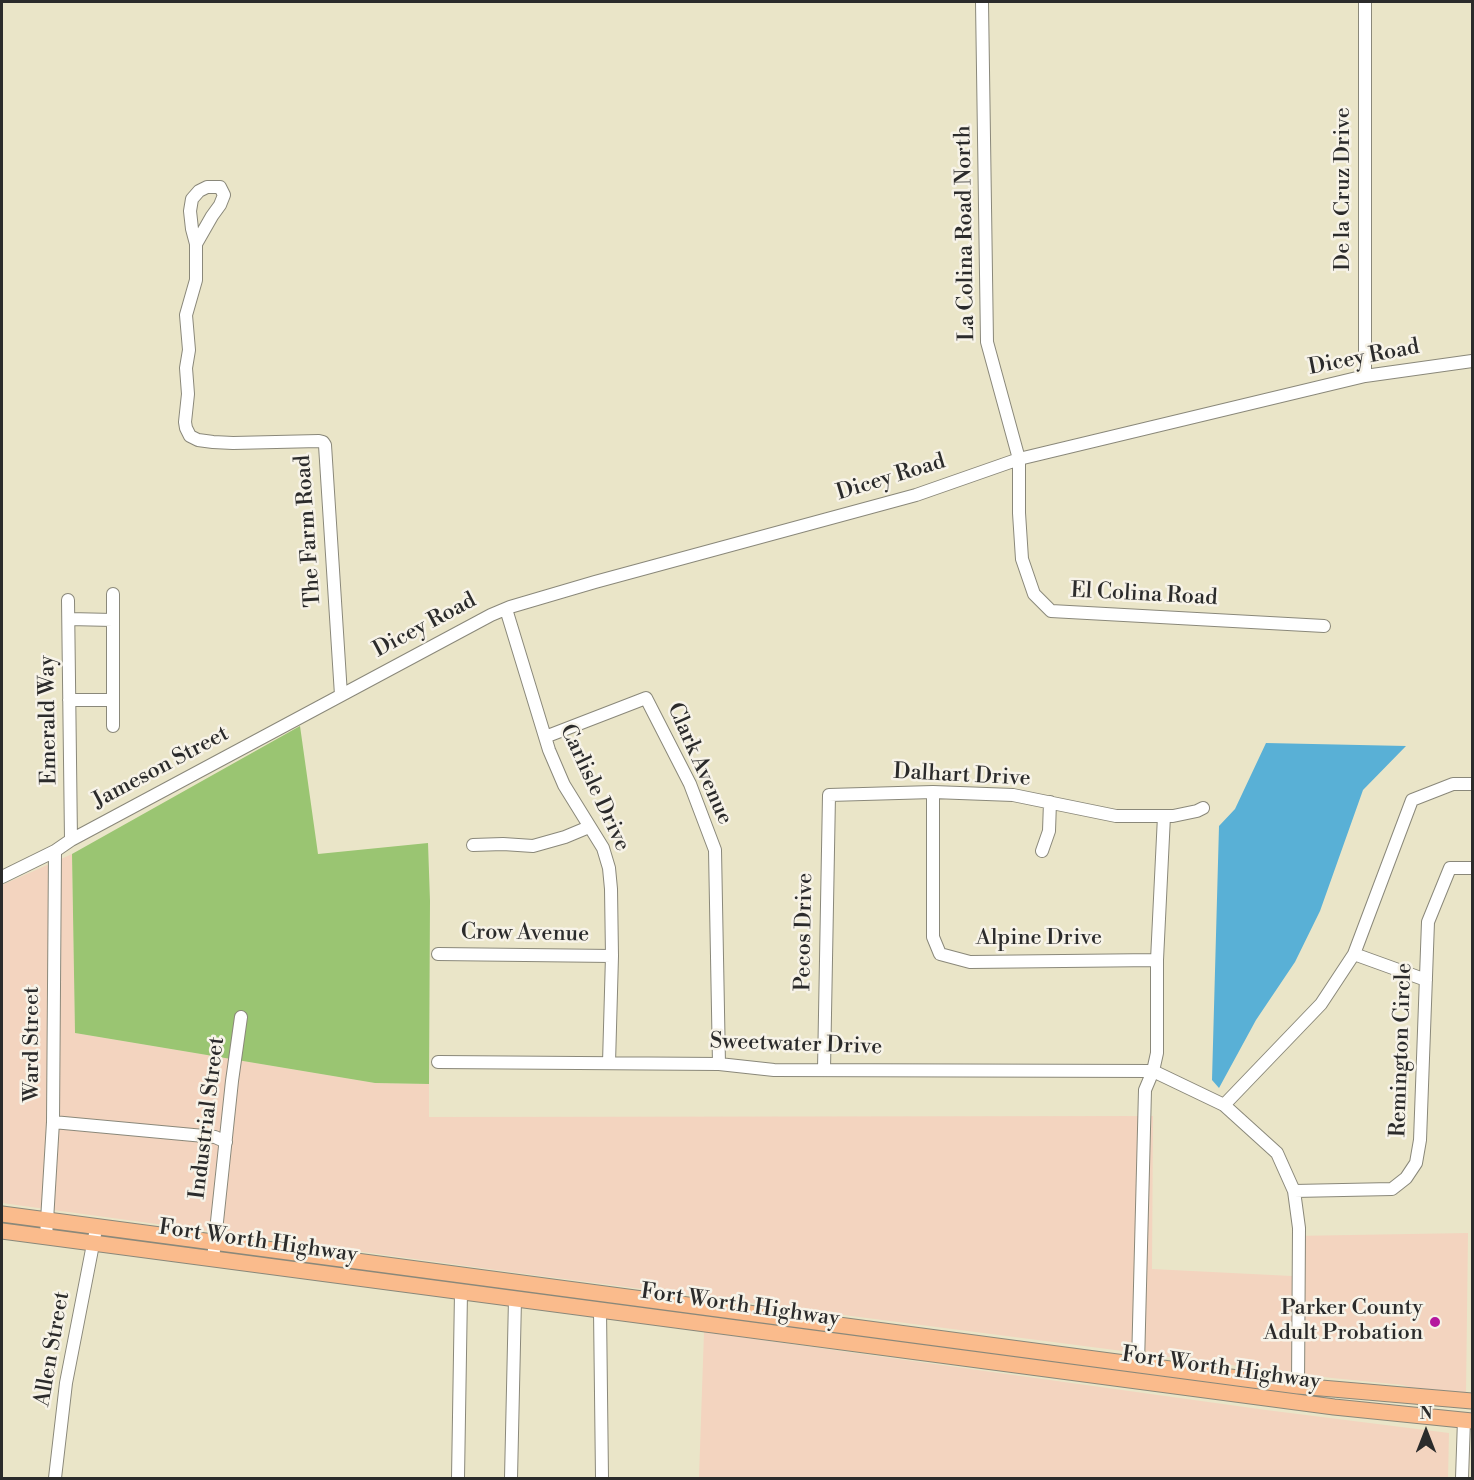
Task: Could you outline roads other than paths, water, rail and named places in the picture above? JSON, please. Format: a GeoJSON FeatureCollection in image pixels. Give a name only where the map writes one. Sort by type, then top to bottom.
{"type":"FeatureCollection","features":[{"type":"Feature","properties":{"kind":"main road","name":"Fort Worth Highway"},"geometry":{"type":"LineString","coordinates":[[2,1214],[973,1342],[1069,1364],[1217,1392],[1468,1420]]}},
{"type":"Feature","properties":{"kind":"main road","name":"Fort Worth Highway"},"geometry":{"type":"LineString","coordinates":[[2,1231],[971,1359],[1069,1364],[1138,1364],[1298,1386],[1473,1401]]}},
{"type":"Feature","properties":{"kind":"main road"},"geometry":{"type":"LineString","coordinates":[[406,1284],[408,1268]]}},
{"type":"Feature","properties":{"kind":"main road"},"geometry":{"type":"LineString","coordinates":[[555,1304],[558,1288]]}},
{"type":"Feature","properties":{"kind":"main road"},"geometry":{"type":"LineString","coordinates":[[810,1338],[811,1321]]}},
{"type":"Feature","properties":{"kind":"main road"},"geometry":{"type":"LineString","coordinates":[[971,1359],[973,1342]]}},
{"type":"Feature","properties":{"kind":"main road"},"geometry":{"type":"LineString","coordinates":[[1217,1392],[1226,1387],[1288,1394],[1296,1390],[1298,1386]]}},
{"type":"Feature","properties":{"kind":"main road"},"geometry":{"type":"LineString","coordinates":[[1311,1404],[1317,1398],[1324,1396],[1360,1401],[1391,1400],[1399,1395]]}},
{"type":"Feature","properties":{"kind":"street","name":"La Colina Road North"},"geometry":{"type":"LineString","coordinates":[[982,2],[987,342],[1019,459]]}},
{"type":"Feature","properties":{"kind":"street","name":"De la Cruz Drive"},"geometry":{"type":"LineString","coordinates":[[1365,2],[1365,376]]}},
{"type":"Feature","properties":{"kind":"street","name":"The Farm Road"},"geometry":{"type":"LineString","coordinates":[[196,244],[196,280],[186,315],[189,350],[186,368],[188,394],[186,428],[190,436],[198,440],[213,442],[319,441],[326,445],[341,694]]}},
{"type":"Feature","properties":{"kind":"street","name":"Dicey Road"},"geometry":{"type":"LineString","coordinates":[[341,694],[491,615],[595,582],[916,495],[1019,459],[1365,376],[1473,361]]}},
{"type":"Feature","properties":{"kind":"street","name":"El Colina Road"},"geometry":{"type":"LineString","coordinates":[[1019,459],[1022,559],[1034,594],[1051,611],[1324,626]]}},
{"type":"Feature","properties":{"kind":"street"},"geometry":{"type":"LineString","coordinates":[[113,594],[113,726]]}},
{"type":"Feature","properties":{"kind":"street","name":"Emerald Way"},"geometry":{"type":"LineString","coordinates":[[68,600],[71,840]]}},
{"type":"Feature","properties":{"kind":"street","name":"Carlisle Drive"},"geometry":{"type":"LineString","coordinates":[[506,609],[549,750],[564,785],[603,848],[609,868],[612,956],[609,1063]]}},
{"type":"Feature","properties":{"kind":"street"},"geometry":{"type":"LineString","coordinates":[[69,619],[113,620]]}},
{"type":"Feature","properties":{"kind":"street","name":"Jameson Street"},"geometry":{"type":"LineString","coordinates":[[2,877],[54,851],[341,694]]}},
{"type":"Feature","properties":{"kind":"street","name":"Clark Avenue"},"geometry":{"type":"LineString","coordinates":[[545,737],[646,698],[690,784],[715,850],[719,1064]]}},
{"type":"Feature","properties":{"kind":"street"},"geometry":{"type":"LineString","coordinates":[[69,700],[113,700]]}},
{"type":"Feature","properties":{"kind":"street"},"geometry":{"type":"LineString","coordinates":[[1224,1105],[1321,1004],[1354,954],[1412,800],[1453,784],[1473,784]]}},
{"type":"Feature","properties":{"kind":"street","name":"Dalhart Drive"},"geometry":{"type":"LineString","coordinates":[[828,795],[933,792],[1013,795],[1116,816],[1173,816],[1203,808]]}},
{"type":"Feature","properties":{"kind":"street","name":"Alpine Drive"},"geometry":{"type":"LineString","coordinates":[[933,792],[933,937],[940,954],[970,962],[1157,960]]}},
{"type":"Feature","properties":{"kind":"street","name":"Pecos Drive"},"geometry":{"type":"LineString","coordinates":[[824,1069],[828,795]]}},
{"type":"Feature","properties":{"kind":"street"},"geometry":{"type":"LineString","coordinates":[[1042,851],[1048,831],[1050,802]]}},
{"type":"Feature","properties":{"kind":"street"},"geometry":{"type":"LineString","coordinates":[[1138,1364],[1145,1090],[1157,1053],[1157,960],[1164,816]]}},
{"type":"Feature","properties":{"kind":"street"},"geometry":{"type":"LineString","coordinates":[[473,845],[533,846],[576,834],[590,826]]}},
{"type":"Feature","properties":{"kind":"street","name":"Ward Street"},"geometry":{"type":"LineString","coordinates":[[46,1237],[53,1122],[54,851]]}},
{"type":"Feature","properties":{"kind":"street","name":"Remington Circle"},"geometry":{"type":"LineString","coordinates":[[1294,1191],[1392,1189],[1406,1178],[1416,1163],[1420,1140],[1428,922],[1450,868],[1473,868]]}},
{"type":"Feature","properties":{"kind":"street","name":"Crow Avenue"},"geometry":{"type":"LineString","coordinates":[[438,954],[612,956]]}},
{"type":"Feature","properties":{"kind":"street"},"geometry":{"type":"LineString","coordinates":[[1354,954],[1426,980]]}},
{"type":"Feature","properties":{"kind":"street","name":"Industrial Street"},"geometry":{"type":"LineString","coordinates":[[213,1259],[241,1017]]}},
{"type":"Feature","properties":{"kind":"street","name":"Sweetwater Drive"},"geometry":{"type":"LineString","coordinates":[[438,1062],[719,1064],[774,1070],[1153,1071],[1224,1105],[1276,1153],[1294,1191],[1299,1228],[1298,1386]]}},
{"type":"Feature","properties":{"kind":"street"},"geometry":{"type":"LineString","coordinates":[[53,1122],[215,1137],[226,1142]]}},
{"type":"Feature","properties":{"kind":"street","name":"Allen Street"},"geometry":{"type":"LineString","coordinates":[[55,1479],[66,1383],[96,1227]]}},
{"type":"Feature","properties":{"kind":"street"},"geometry":{"type":"LineString","coordinates":[[458,1479],[461,1292]]}},
{"type":"Feature","properties":{"kind":"street"},"geometry":{"type":"LineString","coordinates":[[512,1479],[515,1299]]}},
{"type":"Feature","properties":{"kind":"street"},"geometry":{"type":"LineString","coordinates":[[600,1310],[602,1479]]}},
{"type":"Feature","properties":{"kind":"street"},"geometry":{"type":"LineString","coordinates":[[1462,1479],[1468,1420]]}},
{"type":"Feature","properties":{"kind":"water"},"geometry":{"type":"Polygon","coordinates":[[[1266,743],[1406,746],[1363,790],[1320,911],[1295,962],[1256,1020],[1219,1088],[1212,1080],[1219,826],[1235,809],[1266,743]]]}},
{"type":"Feature","properties":{"kind":"place","name":"Parker County Adult Probation"},"geometry":{"type":"Point","coordinates":[1435,1322]}}]}
